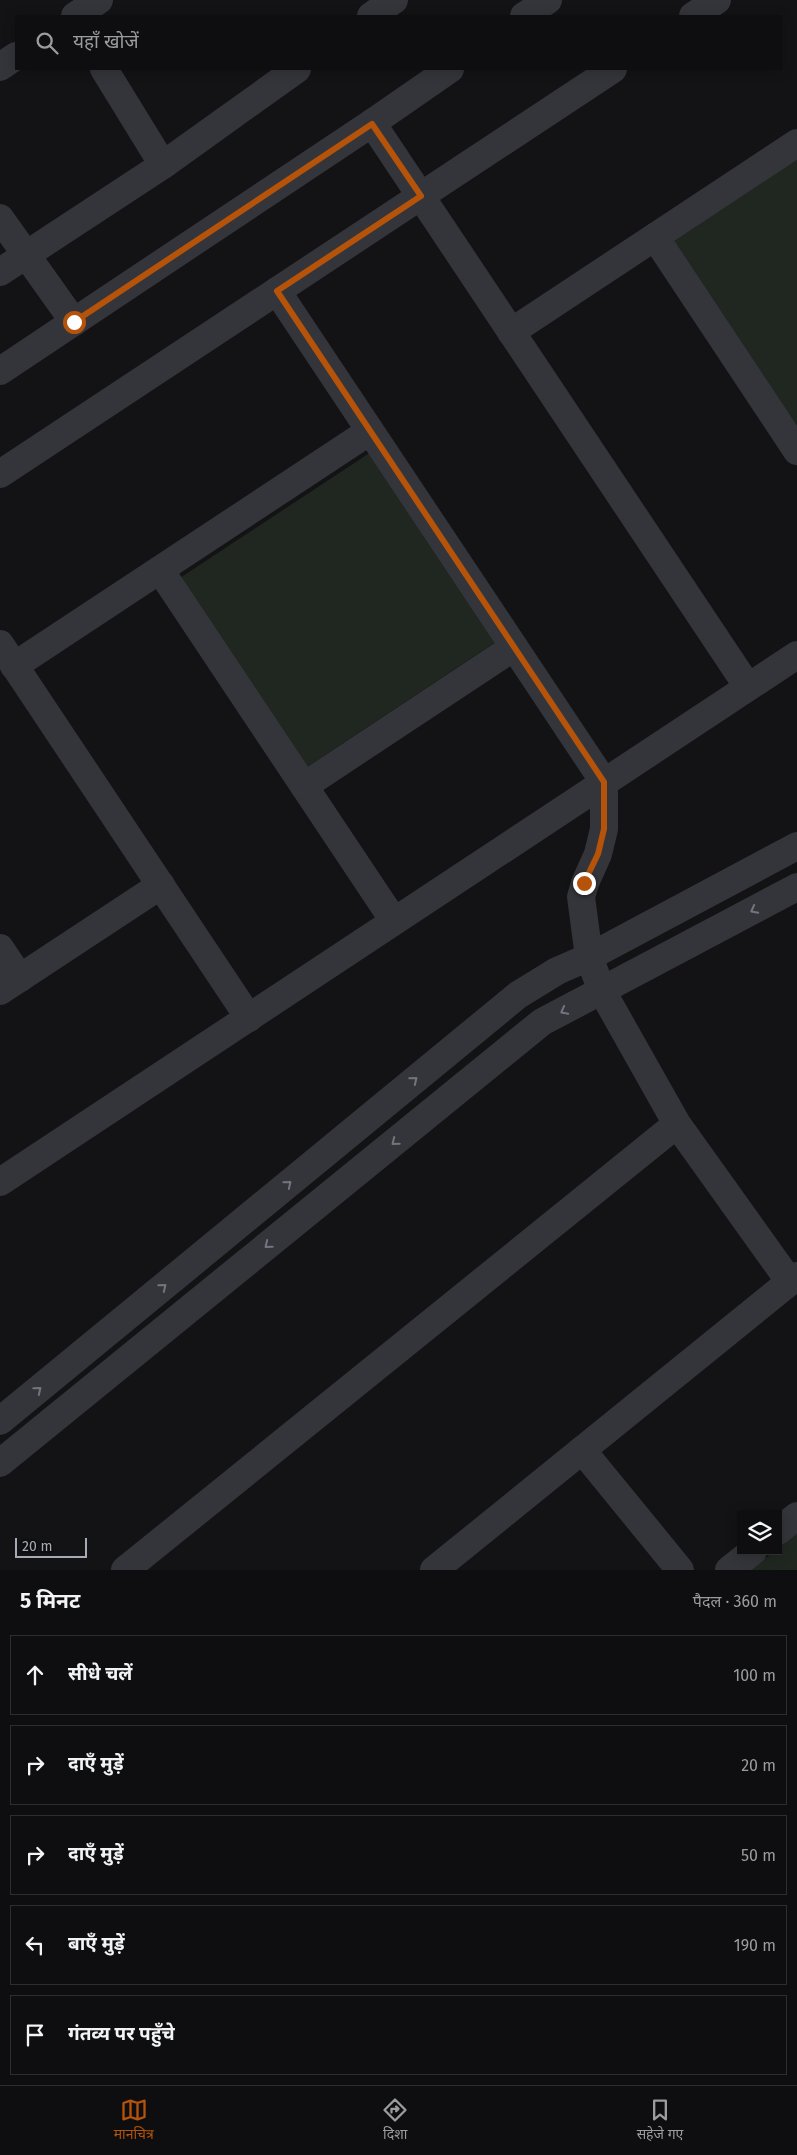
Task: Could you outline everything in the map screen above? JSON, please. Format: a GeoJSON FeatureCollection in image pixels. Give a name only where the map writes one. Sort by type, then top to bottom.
{"type":"FeatureCollection","features":[{"type":"Feature","properties":{"kind":"street"},"geometry":{"type":"LineString","coordinates":[[60,0],[73,15]]}},
{"type":"Feature","properties":{"kind":"street"},"geometry":{"type":"LineString","coordinates":[[76,15],[99,0]]}},
{"type":"Feature","properties":{"kind":"street"},"geometry":{"type":"LineString","coordinates":[[372,15],[394,0]]}},
{"type":"Feature","properties":{"kind":"street"},"geometry":{"type":"LineString","coordinates":[[526,15],[548,0]]}},
{"type":"Feature","properties":{"kind":"street"},"geometry":{"type":"LineString","coordinates":[[694,15],[717,0]]}},
{"type":"Feature","properties":{"kind":"street"},"geometry":{"type":"LineString","coordinates":[[0,67],[15,57]]}},
{"type":"Feature","properties":{"kind":"street"},"geometry":{"type":"LineString","coordinates":[[105,70],[163,164]]}},
{"type":"Feature","properties":{"kind":"street"},"geometry":{"type":"LineString","coordinates":[[0,272],[163,164],[296,70]]}},
{"type":"Feature","properties":{"kind":"street"},"geometry":{"type":"LineString","coordinates":[[0,371],[372,124],[449,70]]}},
{"type":"Feature","properties":{"kind":"street"},"geometry":{"type":"LineString","coordinates":[[0,474],[611,70]]}},
{"type":"Feature","properties":{"kind":"street"},"geometry":{"type":"LineString","coordinates":[[372,124],[748,687]]}},
{"type":"Feature","properties":{"kind":"street"},"geometry":{"type":"LineString","coordinates":[[511,332],[797,143]]}},
{"type":"Feature","properties":{"kind":"street"},"geometry":{"type":"LineString","coordinates":[[0,218],[74,322]]}},
{"type":"Feature","properties":{"kind":"street"},"geometry":{"type":"LineString","coordinates":[[654,237],[797,449]]}},
{"type":"Feature","properties":{"kind":"street"},"geometry":{"type":"LineString","coordinates":[[277,291],[604,782],[604,829],[598,854],[584,883],[581,897],[589,957],[602,990],[677,1124],[793,1279],[436,1569]]}},
{"type":"Feature","properties":{"kind":"street"},"geometry":{"type":"LineString","coordinates":[[249,1018],[7,655],[160,570],[370,431]]}},
{"type":"Feature","properties":{"kind":"street"},"geometry":{"type":"LineString","coordinates":[[160,570],[394,921]]}},
{"type":"Feature","properties":{"kind":"street"},"geometry":{"type":"LineString","coordinates":[[304,786],[514,647]]}},
{"type":"Feature","properties":{"kind":"street"},"geometry":{"type":"LineString","coordinates":[[0,1182],[797,655]]}},
{"type":"Feature","properties":{"kind":"street"},"geometry":{"type":"LineString","coordinates":[[0,1421],[518,995],[557,971],[589,957],[797,846]]}},
{"type":"Feature","properties":{"kind":"street"},"geometry":{"type":"LineString","coordinates":[[0,948],[10,985],[161,885]]}},
{"type":"Feature","properties":{"kind":"street"},"geometry":{"type":"LineString","coordinates":[[0,1463],[542,1022],[797,887]]}},
{"type":"Feature","properties":{"kind":"street"},"geometry":{"type":"LineString","coordinates":[[125,1570],[677,1124]]}},
{"type":"Feature","properties":{"kind":"street"},"geometry":{"type":"LineString","coordinates":[[582,1450],[680,1570]]}},
{"type":"Feature","properties":{"kind":"street"},"geometry":{"type":"LineString","coordinates":[[782,1528],[797,1516]]}},
{"type":"Feature","properties":{"kind":"street"},"geometry":{"type":"LineString","coordinates":[[729,1570],[748,1555]]}},
{"type":"Feature","properties":{"kind":"shaded area"},"geometry":{"type":"Polygon","coordinates":[[[797,158],[797,432],[670,242],[797,158]]]}},
{"type":"Feature","properties":{"kind":"shaded area"},"geometry":{"type":"Polygon","coordinates":[[[371,452],[497,641],[307,767],[180,578],[371,452]]]}},
{"type":"Feature","properties":{"kind":"shaded area"},"geometry":{"type":"Polygon","coordinates":[[[797,1533],[797,1570],[751,1570],[769,1555],[782,1555],[782,1545],[797,1533]]]}},
{"type":"Feature","properties":{"kind":"route"},"geometry":{"type":"LineString","coordinates":[[74,322],[372,124],[421,196],[277,291],[604,782],[604,829],[598,854],[584,883]]}}]}
